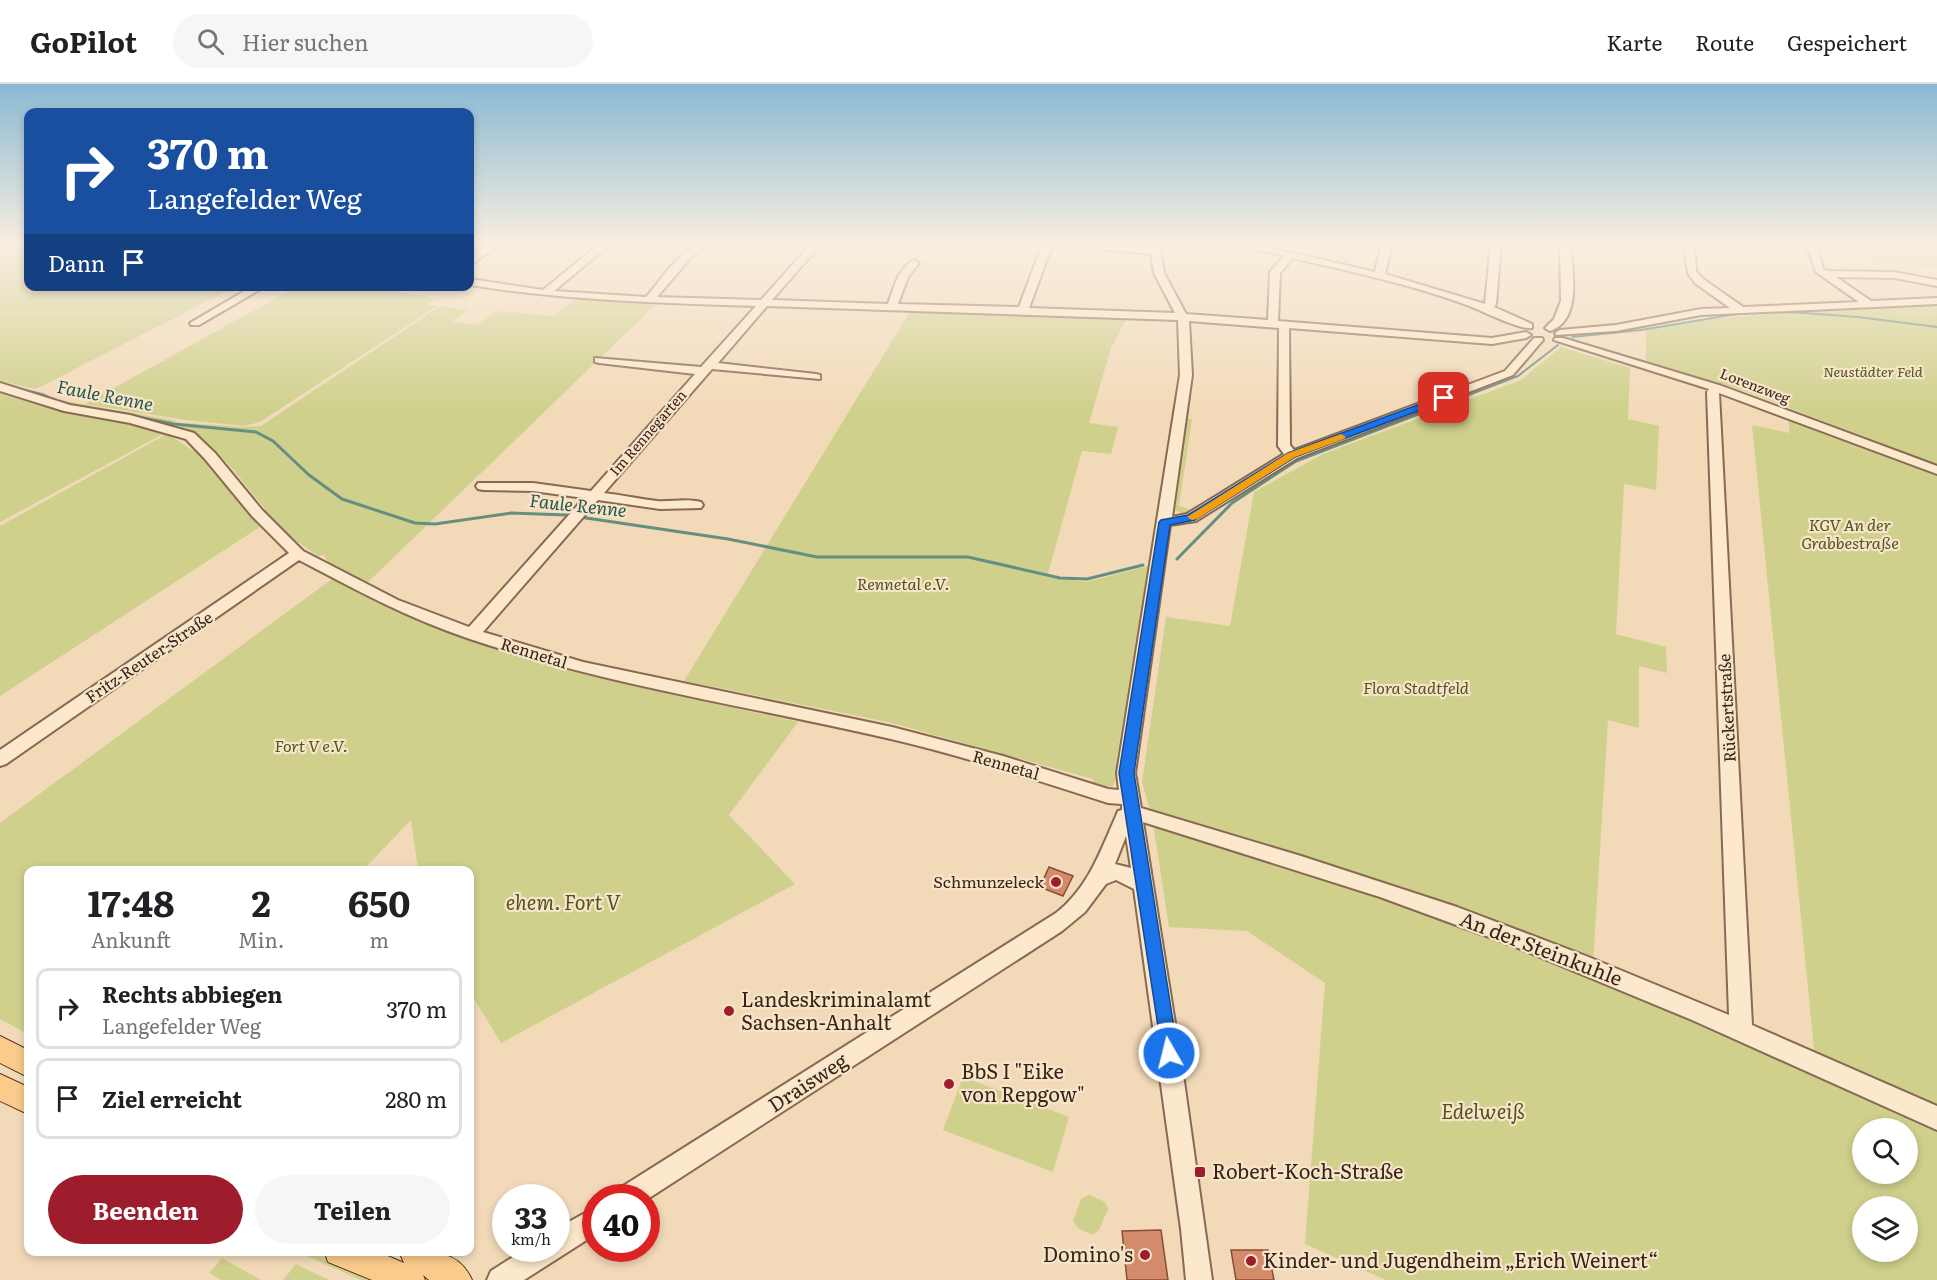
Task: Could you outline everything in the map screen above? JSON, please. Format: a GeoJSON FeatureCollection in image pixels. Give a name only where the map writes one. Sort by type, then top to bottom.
{"type":"FeatureCollection","features":[{"type":"Feature","properties":{"kind":"main road"},"geometry":{"type":"LineString","coordinates":[[0,1049],[24,1062]]}},
{"type":"Feature","properties":{"kind":"main road"},"geometry":{"type":"LineString","coordinates":[[0,1087],[24,1099]]}},
{"type":"Feature","properties":{"kind":"main road"},"geometry":{"type":"LineString","coordinates":[[351,1256],[409,1280]]}},
{"type":"Feature","properties":{"kind":"main road"},"geometry":{"type":"LineString","coordinates":[[421,1256],[456,1280]]}},
{"type":"Feature","properties":{"kind":"street"},"geometry":{"type":"LineString","coordinates":[[195,323],[238,299]]}},
{"type":"Feature","properties":{"kind":"street"},"geometry":{"type":"LineString","coordinates":[[620,299],[1182,316],[1483,341],[1530,334]]}},
{"type":"Feature","properties":{"kind":"street","name":"Im Rennegarten"},"geometry":{"type":"LineString","coordinates":[[472,634],[768,299]]}},
{"type":"Feature","properties":{"kind":"street"},"geometry":{"type":"LineString","coordinates":[[892,307],[895,299]]}},
{"type":"Feature","properties":{"kind":"street"},"geometry":{"type":"LineString","coordinates":[[1023,310],[1027,299]]}},
{"type":"Feature","properties":{"kind":"street"},"geometry":{"type":"LineString","coordinates":[[1173,299],[1182,316],[1186,336],[1186,375],[1127,758],[1131,806],[1145,887],[1194,1229],[1199,1280]]}},
{"type":"Feature","properties":{"kind":"street"},"geometry":{"type":"LineString","coordinates":[[1277,299],[1284,446],[1292,455]]}},
{"type":"Feature","properties":{"kind":"street","name":"Lorenzweg"},"geometry":{"type":"LineString","coordinates":[[1452,299],[1486,309],[1530,334],[1556,334],[1718,388],[1937,470]]}},
{"type":"Feature","properties":{"kind":"street"},"geometry":{"type":"LineString","coordinates":[[1486,309],[1491,304],[1491,299]]}},
{"type":"Feature","properties":{"kind":"street"},"geometry":{"type":"LineString","coordinates":[[1566,299],[1556,334],[1636,325],[1701,312],[1937,301]]}},
{"type":"Feature","properties":{"kind":"street"},"geometry":{"type":"LineString","coordinates":[[1724,299],[1738,309]]}},
{"type":"Feature","properties":{"kind":"street"},"geometry":{"type":"LineString","coordinates":[[1861,299],[1869,304]]}},
{"type":"Feature","properties":{"kind":"street"},"geometry":{"type":"LineString","coordinates":[[1165,522],[1191,518],[1292,455],[1509,374],[1530,334]]}},
{"type":"Feature","properties":{"kind":"street","name":"Lorenzweg"},"geometry":{"type":"LineString","coordinates":[[1530,334],[1556,334]]}},
{"type":"Feature","properties":{"kind":"street","name":"Im Rennegarten"},"geometry":{"type":"LineString","coordinates":[[599,360],[816,377]]}},
{"type":"Feature","properties":{"kind":"street","name":"Rennetal"},"geometry":{"type":"LineString","coordinates":[[0,387],[68,408],[149,424],[190,436],[210,456],[257,513],[298,554],[393,603],[472,634],[582,667],[892,733],[1003,763],[1108,796],[1131,806]]}},
{"type":"Feature","properties":{"kind":"street","name":"Rückertstraße"},"geometry":{"type":"LineString","coordinates":[[1718,388],[1713,392],[1742,1030]]}},
{"type":"Feature","properties":{"kind":"street","name":"Im Rennegarten"},"geometry":{"type":"LineString","coordinates":[[483,486],[533,487],[660,505],[683,503],[696,505]]}},
{"type":"Feature","properties":{"kind":"street","name":"Fritz-Reuter-Straße"},"geometry":{"type":"LineString","coordinates":[[0,759],[298,554]]}},
{"type":"Feature","properties":{"kind":"street","name":"An der Steinkuhle"},"geometry":{"type":"LineString","coordinates":[[1131,806],[1143,815],[1455,915],[1587,966],[1742,1030],[1937,1118]]}},
{"type":"Feature","properties":{"kind":"street","name":"Draisweg"},"geometry":{"type":"LineString","coordinates":[[649,1184],[1055,925],[1078,906],[1098,880],[1131,806]]}},
{"type":"Feature","properties":{"kind":"street"},"geometry":{"type":"LineString","coordinates":[[1098,880],[1107,874],[1122,872],[1130,875],[1145,887]]}},
{"type":"Feature","properties":{"kind":"street"},"geometry":{"type":"LineString","coordinates":[[500,1280],[528,1262]]}},
{"type":"Feature","properties":{"kind":"green space"},"geometry":{"type":"Polygon","coordinates":[[[0,299],[212,299],[36,389],[0,381],[0,299]]]}},
{"type":"Feature","properties":{"kind":"green space"},"geometry":{"type":"Polygon","coordinates":[[[275,299],[434,299],[428,304],[437,306],[260,422],[244,426],[186,420],[85,404],[275,299]]]}},
{"type":"Feature","properties":{"kind":"green space"},"geometry":{"type":"Polygon","coordinates":[[[574,299],[656,304],[366,584],[328,563],[324,555],[318,556],[292,538],[267,514],[237,474],[215,450],[191,433],[178,428],[186,423],[261,426],[440,306],[467,310],[452,322],[478,325],[497,311],[554,316],[574,299]]]}},
{"type":"Feature","properties":{"kind":"green space","name":"Neustädter Feld"},"geometry":{"type":"Polygon","coordinates":[[[1937,305],[1937,465],[1748,392],[1646,361],[1646,330],[1754,315],[1937,305]]]}},
{"type":"Feature","properties":{"kind":"green space","name":"Rennetal e.V."},"geometry":{"type":"Polygon","coordinates":[[[911,310],[1128,316],[1111,348],[1089,423],[1118,427],[1111,454],[1082,451],[1047,577],[1087,582],[1148,566],[1117,757],[1116,780],[1112,787],[1092,784],[1093,779],[888,722],[684,681],[911,310]]]}},
{"type":"Feature","properties":{"kind":"green space","name":"Flora Stadtfeld"},"geometry":{"type":"Polygon","coordinates":[[[1561,347],[1630,368],[1628,419],[1659,426],[1656,490],[1624,484],[1616,634],[1666,647],[1667,673],[1639,666],[1639,728],[1608,720],[1593,964],[1151,814],[1142,782],[1166,617],[1230,626],[1254,492],[1323,454],[1521,380],[1561,347]]]}},
{"type":"Feature","properties":{"kind":"green space"},"geometry":{"type":"Polygon","coordinates":[[[0,390],[58,409],[58,411],[70,411],[164,431],[163,434],[0,522],[0,390]]]}},
{"type":"Feature","properties":{"kind":"green space"},"geometry":{"type":"Polygon","coordinates":[[[65,401],[177,421],[168,426],[60,404],[65,401]]]}},
{"type":"Feature","properties":{"kind":"green space","name":"KGV An der Grabbestraße"},"geometry":{"type":"Polygon","coordinates":[[[1788,418],[1937,474],[1937,1111],[1815,1059],[1752,425],[1790,433],[1788,418]]]}},
{"type":"Feature","properties":{"kind":"green space"},"geometry":{"type":"Polygon","coordinates":[[[1186,419],[1192,419],[1179,506],[1190,509],[1199,504],[1199,509],[1185,515],[1175,510],[1186,419]]]}},
{"type":"Feature","properties":{"kind":"green space"},"geometry":{"type":"Polygon","coordinates":[[[167,434],[199,454],[260,527],[0,696],[0,526],[167,434]]]}},
{"type":"Feature","properties":{"kind":"green space","name":"Fort V e.V."},"geometry":{"type":"Polygon","coordinates":[[[332,579],[425,622],[489,646],[614,681],[798,722],[729,815],[795,884],[501,1043],[474,999],[474,866],[417,866],[411,820],[367,866],[24,866],[24,1032],[0,1019],[0,823],[332,579]]]}},
{"type":"Feature","properties":{"kind":"green space","name":"Edelweiß"},"geometry":{"type":"Polygon","coordinates":[[[1153,823],[1441,915],[1567,964],[1937,1125],[1937,1280],[1386,1280],[1305,1244],[1325,983],[1247,931],[1169,927],[1153,823]]]}},
{"type":"Feature","properties":{"kind":"green space"},"geometry":{"type":"Polygon","coordinates":[[[963,1077],[1069,1117],[1053,1172],[943,1130],[963,1077]]]}},
{"type":"Feature","properties":{"kind":"green space"},"geometry":{"type":"Polygon","coordinates":[[[1089,1195],[1105,1202],[1108,1209],[1099,1230],[1092,1235],[1078,1228],[1073,1221],[1081,1199],[1089,1195]]]}},
{"type":"Feature","properties":{"kind":"green space"},"geometry":{"type":"Polygon","coordinates":[[[306,1256],[322,1256],[377,1280],[361,1280],[306,1256]]]}},
{"type":"Feature","properties":{"kind":"green space"},"geometry":{"type":"Polygon","coordinates":[[[222,1258],[261,1280],[221,1280],[209,1273],[222,1258]]]}},
{"type":"Feature","properties":{"kind":"green space"},"geometry":{"type":"Polygon","coordinates":[[[296,1264],[329,1280],[283,1280],[296,1264]]]}},
{"type":"Feature","properties":{"kind":"building","name":"Schmunzeleck"},"geometry":{"type":"Polygon","coordinates":[[[1049,867],[1073,876],[1063,896],[1040,887],[1049,867]]]}},
{"type":"Feature","properties":{"kind":"building","name":"Domino's"},"geometry":{"type":"Polygon","coordinates":[[[1161,1230],[1168,1280],[1127,1280],[1122,1231],[1161,1230]]]}},
{"type":"Feature","properties":{"kind":"building","name":"Kinder- und Jugendheim „Erich Weinert“"},"geometry":{"type":"Polygon","coordinates":[[[1231,1250],[1268,1250],[1274,1280],[1236,1280],[1231,1250]]]}},
{"type":"Feature","properties":{"kind":"waterway","name":"Faule Renne"},"geometry":{"type":"LineString","coordinates":[[1572,337],[1641,330],[1743,313],[1790,312],[1858,317],[1937,327]]}},
{"type":"Feature","properties":{"kind":"waterway","name":"Faule Renne"},"geometry":{"type":"LineString","coordinates":[[1422,413],[1518,376],[1558,345]]}},
{"type":"Feature","properties":{"kind":"waterway","name":"Faule Renne"},"geometry":{"type":"LineString","coordinates":[[0,384],[42,394],[62,403],[114,413]]}},
{"type":"Feature","properties":{"kind":"waterway","name":"Faule Renne"},"geometry":{"type":"LineString","coordinates":[[106,411],[174,424],[256,432],[273,441],[309,475],[342,499],[415,523],[435,524],[511,513],[566,515],[728,539],[817,557],[968,557],[1060,578],[1087,579],[1143,565]]}},
{"type":"Feature","properties":{"kind":"waterway","name":"Faule Renne"},"geometry":{"type":"LineString","coordinates":[[1177,559],[1232,503],[1296,461],[1426,411]]}},
{"type":"Feature","properties":{"kind":"slow traffic"},"geometry":{"type":"LineString","coordinates":[[1192,517],[1292,455],[1341,437]]}},
{"type":"Feature","properties":{"kind":"place","name":"Schmunzeleck"},"geometry":{"type":"Point","coordinates":[1056,882]}},
{"type":"Feature","properties":{"kind":"place","name":"Landeskriminalamt Sachsen-Anhalt"},"geometry":{"type":"Point","coordinates":[729,1011]}},
{"type":"Feature","properties":{"kind":"place","name":"BbS I \"Eike von Repgow\""},"geometry":{"type":"Point","coordinates":[949,1084]}},
{"type":"Feature","properties":{"kind":"place","name":"Robert-Koch-Straße"},"geometry":{"type":"Point","coordinates":[1200,1172]}},
{"type":"Feature","properties":{"kind":"place","name":"Domino's"},"geometry":{"type":"Point","coordinates":[1145,1255]}},
{"type":"Feature","properties":{"kind":"place","name":"Kinder- und Jugendheim „Erich Weinert“"},"geometry":{"type":"Point","coordinates":[1251,1261]}},
{"type":"Feature","properties":{"kind":"route"},"geometry":{"type":"LineString","coordinates":[[1169,1053],[1126,773],[1165,522],[1191,518],[1292,455],[1444,398]]}},
{"type":"Feature","properties":{"kind":"park label","name":"ehem. Fort V"},"geometry":{"type":"Point","coordinates":[563,903]}}]}
